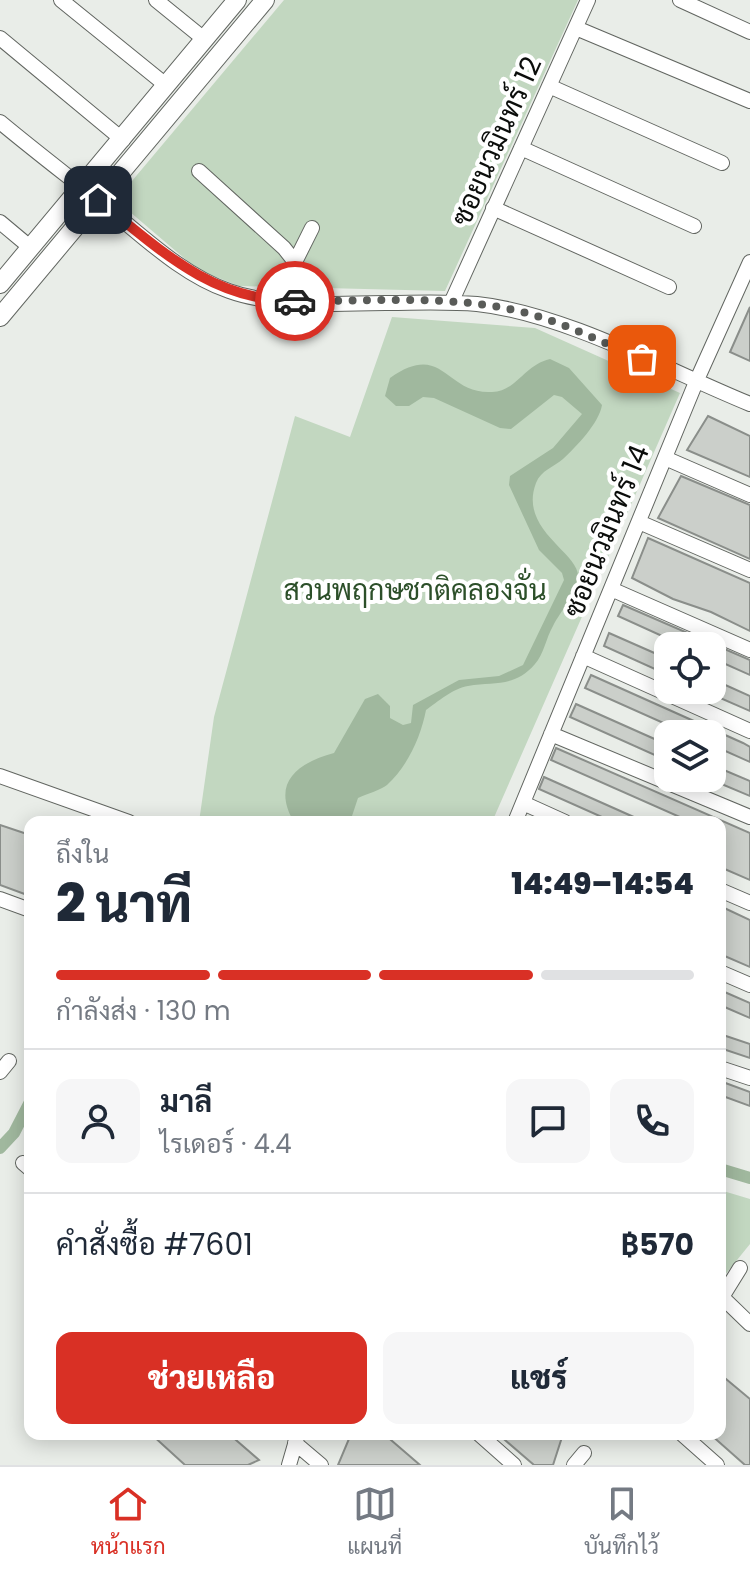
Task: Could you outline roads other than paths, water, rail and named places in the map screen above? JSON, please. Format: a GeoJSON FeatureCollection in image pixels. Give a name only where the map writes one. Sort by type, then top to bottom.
{"type":"FeatureCollection","features":[{"type":"Feature","properties":{"kind":"main road"},"geometry":{"type":"LineString","coordinates":[[0,284],[237,0]]}},
{"type":"Feature","properties":{"kind":"main road"},"geometry":{"type":"LineString","coordinates":[[0,317],[265,0]]}},
{"type":"Feature","properties":{"kind":"street"},"geometry":{"type":"LineString","coordinates":[[61,0],[167,86]]}},
{"type":"Feature","properties":{"kind":"street"},"geometry":{"type":"LineString","coordinates":[[156,0],[204,39]]}},
{"type":"Feature","properties":{"kind":"street","name":"ซอยนวมินทร์ 12"},"geometry":{"type":"LineString","coordinates":[[451,303],[588,0]]}},
{"type":"Feature","properties":{"kind":"street"},"geometry":{"type":"LineString","coordinates":[[680,0],[750,32]]}},
{"type":"Feature","properties":{"kind":"street"},"geometry":{"type":"LineString","coordinates":[[576,28],[750,101]]}},
{"type":"Feature","properties":{"kind":"street"},"geometry":{"type":"LineString","coordinates":[[0,38],[123,140]]}},
{"type":"Feature","properties":{"kind":"street"},"geometry":{"type":"LineString","coordinates":[[549,86],[722,163]]}},
{"type":"Feature","properties":{"kind":"street"},"geometry":{"type":"LineString","coordinates":[[0,122],[167,256],[211,284],[232,293],[286,301],[451,303],[533,315],[750,404]]}},
{"type":"Feature","properties":{"kind":"street"},"geometry":{"type":"LineString","coordinates":[[521,148],[694,226]]}},
{"type":"Feature","properties":{"kind":"street"},"geometry":{"type":"LineString","coordinates":[[199,171],[284,248],[295,262]]}},
{"type":"Feature","properties":{"kind":"street"},"geometry":{"type":"LineString","coordinates":[[493,208],[669,287]]}},
{"type":"Feature","properties":{"kind":"street"},"geometry":{"type":"LineString","coordinates":[[0,222],[31,248]]}},
{"type":"Feature","properties":{"kind":"street"},"geometry":{"type":"LineString","coordinates":[[286,301],[295,262],[312,228]]}},
{"type":"Feature","properties":{"kind":"street","name":"ซอยนวมินทร์ 14"},"geometry":{"type":"LineString","coordinates":[[518,816],[696,382],[745,289],[750,262]]}},
{"type":"Feature","properties":{"kind":"street"},"geometry":{"type":"LineString","coordinates":[[665,458],[750,495]]}},
{"type":"Feature","properties":{"kind":"street"},"geometry":{"type":"LineString","coordinates":[[639,522],[750,570]]}},
{"type":"Feature","properties":{"kind":"street"},"geometry":{"type":"LineString","coordinates":[[611,589],[750,650]]}},
{"type":"Feature","properties":{"kind":"street"},"geometry":{"type":"LineString","coordinates":[[583,656],[750,731]]}},
{"type":"Feature","properties":{"kind":"street"},"geometry":{"type":"LineString","coordinates":[[551,734],[750,817]]}},
{"type":"Feature","properties":{"kind":"street"},"geometry":{"type":"LineString","coordinates":[[0,776],[112,816]]}},
{"type":"Feature","properties":{"kind":"street"},"geometry":{"type":"LineString","coordinates":[[523,803],[552,816]]}},
{"type":"Feature","properties":{"kind":"street"},"geometry":{"type":"LineString","coordinates":[[726,893],[750,903]]}},
{"type":"Feature","properties":{"kind":"street"},"geometry":{"type":"LineString","coordinates":[[0,899],[24,908]]}},
{"type":"Feature","properties":{"kind":"street"},"geometry":{"type":"LineString","coordinates":[[726,975],[750,985]]}},
{"type":"Feature","properties":{"kind":"street"},"geometry":{"type":"LineString","coordinates":[[726,1070],[750,1078]]}},
{"type":"Feature","properties":{"kind":"street"},"geometry":{"type":"LineString","coordinates":[[726,1291],[740,1268]]}},
{"type":"Feature","properties":{"kind":"street"},"geometry":{"type":"LineString","coordinates":[[726,1301],[750,1324]]}},
{"type":"Feature","properties":{"kind":"street"},"geometry":{"type":"LineString","coordinates":[[289,1465],[297,1440]]}},
{"type":"Feature","properties":{"kind":"street"},"geometry":{"type":"LineString","coordinates":[[298,1440],[321,1465]]}},
{"type":"Feature","properties":{"kind":"street"},"geometry":{"type":"LineString","coordinates":[[486,1440],[514,1465]]}},
{"type":"Feature","properties":{"kind":"street"},"geometry":{"type":"LineString","coordinates":[[689,1440],[717,1465]]}},
{"type":"Feature","properties":{"kind":"waterway"},"geometry":{"type":"LineString","coordinates":[[0,1148],[14,1133],[24,1114]]}},
{"type":"Feature","properties":{"kind":"waterway"},"geometry":{"type":"LineString","coordinates":[[726,1171],[750,1178]]}},
{"type":"Feature","properties":{"kind":"park label","name":"สวนพฤกษชาติคลองจั่น"},"geometry":{"type":"Point","coordinates":[415,590]}}]}
